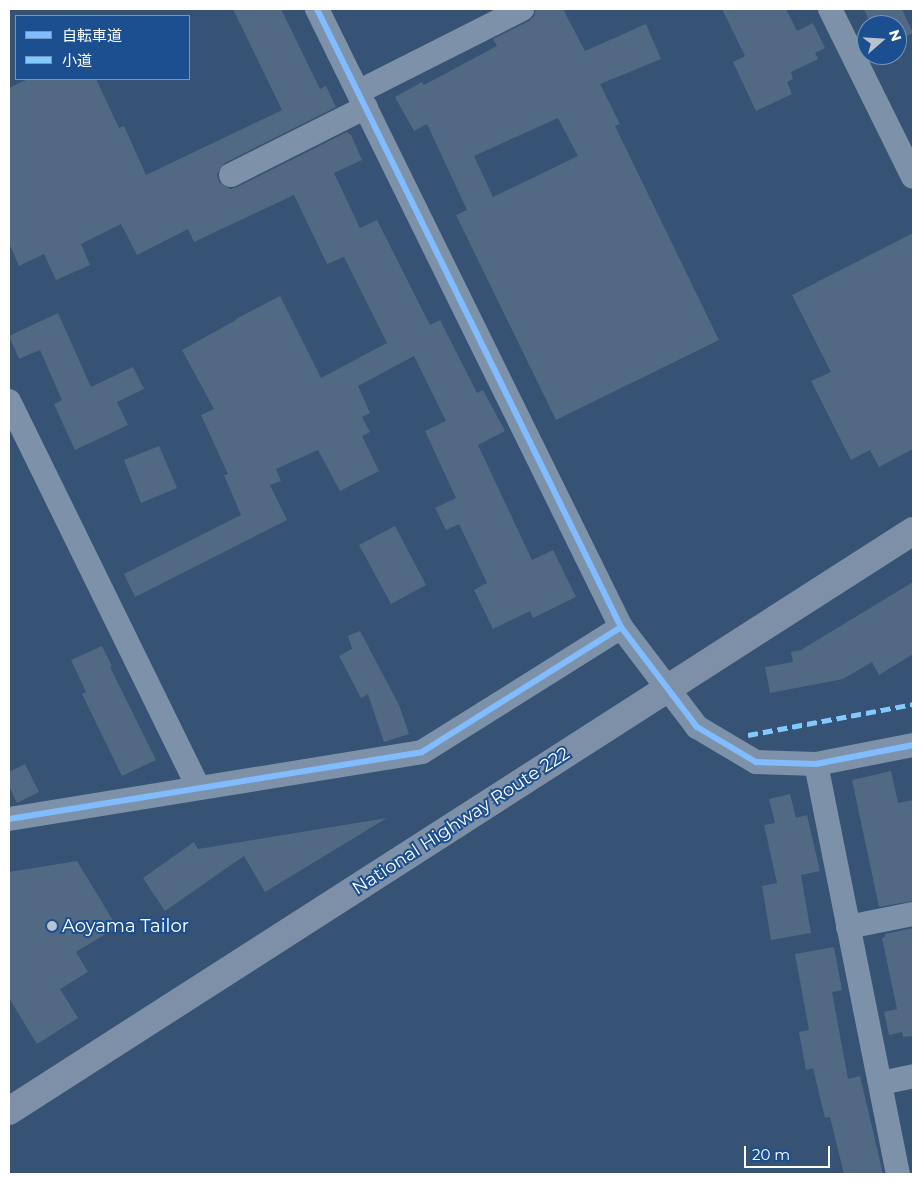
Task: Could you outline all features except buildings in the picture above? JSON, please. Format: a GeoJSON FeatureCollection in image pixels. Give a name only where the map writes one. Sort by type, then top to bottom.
{"type":"FeatureCollection","features":[{"type":"Feature","properties":{"kind":"highway","name":"National Highway Route 222"},"geometry":{"type":"LineString","coordinates":[[9,1111],[666,688],[913,532]]}},
{"type":"Feature","properties":{"kind":"street"},"geometry":{"type":"LineString","coordinates":[[317,9],[621,627],[697,727],[756,762],[816,764],[913,745]]}},
{"type":"Feature","properties":{"kind":"street"},"geometry":{"type":"LineString","coordinates":[[231,175],[522,9]]}},
{"type":"Feature","properties":{"kind":"street"},"geometry":{"type":"LineString","coordinates":[[830,9],[913,177]]}},
{"type":"Feature","properties":{"kind":"street"},"geometry":{"type":"LineString","coordinates":[[9,402],[199,788]]}},
{"type":"Feature","properties":{"kind":"street"},"geometry":{"type":"LineString","coordinates":[[9,819],[422,752],[621,627]]}},
{"type":"Feature","properties":{"kind":"street"},"geometry":{"type":"LineString","coordinates":[[816,764],[898,1174]]}},
{"type":"Feature","properties":{"kind":"street"},"geometry":{"type":"LineString","coordinates":[[848,927],[913,914]]}},
{"type":"Feature","properties":{"kind":"street"},"geometry":{"type":"LineString","coordinates":[[881,1082],[913,1076]]}},
{"type":"Feature","properties":{"kind":"marked path"},"geometry":{"type":"LineString","coordinates":[[748,735],[913,704]]}},
{"type":"Feature","properties":{"kind":"cycle path"},"geometry":{"type":"LineString","coordinates":[[317,9],[621,627],[697,727],[756,762],[816,764],[913,745]]}},
{"type":"Feature","properties":{"kind":"cycle path"},"geometry":{"type":"LineString","coordinates":[[9,819],[422,752],[621,627]]}},
{"type":"Feature","properties":{"kind":"place","name":"Aoyama Tailor"},"geometry":{"type":"Point","coordinates":[52,926]}}]}
